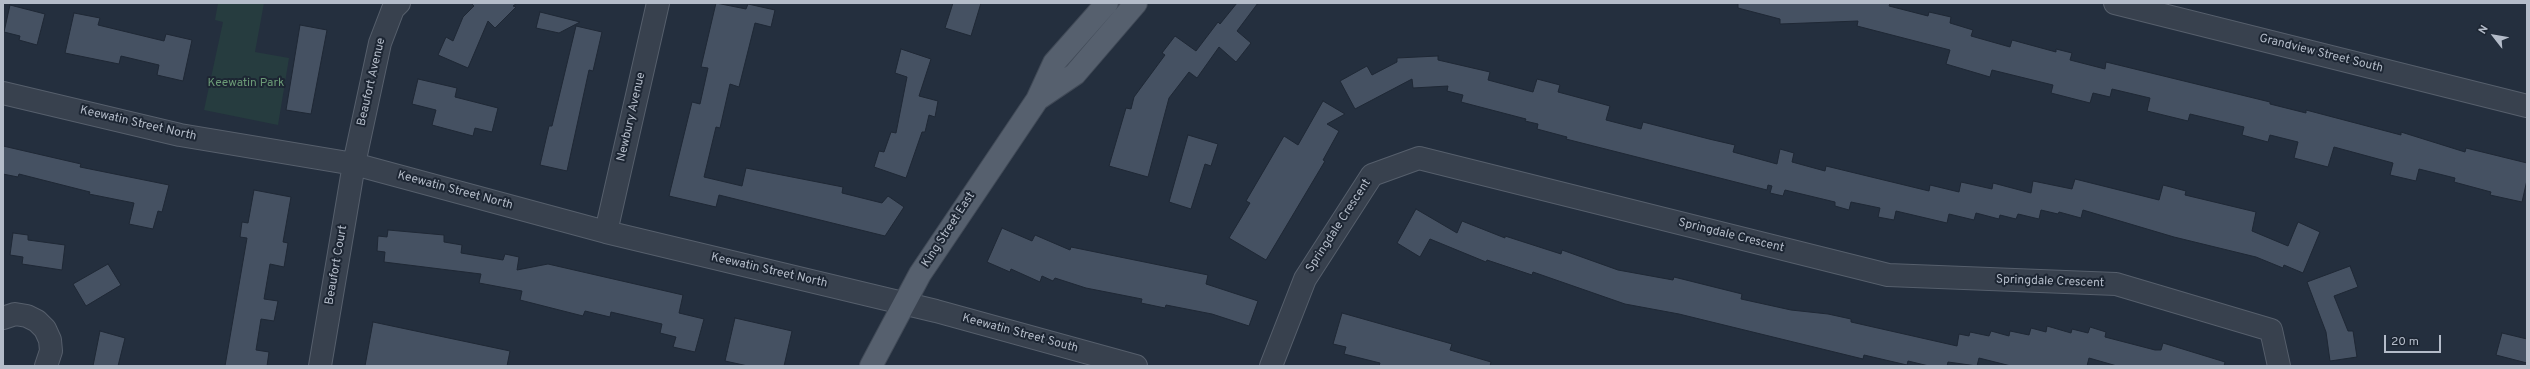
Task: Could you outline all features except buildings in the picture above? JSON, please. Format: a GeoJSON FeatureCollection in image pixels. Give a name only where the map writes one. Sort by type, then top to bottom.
{"type":"FeatureCollection","features":[{"type":"Feature","properties":{"kind":"main road","name":"King Street East"},"geometry":{"type":"LineString","coordinates":[[872,366],[903,304],[965,205],[1037,100],[1054,63],[1107,3]]}},
{"type":"Feature","properties":{"kind":"main road","name":"King Street East"},"geometry":{"type":"LineString","coordinates":[[1037,100],[1075,74],[1136,3]]}},
{"type":"Feature","properties":{"kind":"street","name":"Beaufort Avenue"},"geometry":{"type":"LineString","coordinates":[[354,164],[380,43],[393,9],[399,3]]}},
{"type":"Feature","properties":{"kind":"street","name":"Newbury Avenue"},"geometry":{"type":"LineString","coordinates":[[606,232],[658,3]]}},
{"type":"Feature","properties":{"kind":"street","name":"Grandview Street South"},"geometry":{"type":"LineString","coordinates":[[2114,3],[2527,106]]}},
{"type":"Feature","properties":{"kind":"street","name":"Keewatin Street North"},"geometry":{"type":"LineString","coordinates":[[3,93],[180,135],[354,164],[606,232],[903,304]]}},
{"type":"Feature","properties":{"kind":"street","name":"Springdale Crescent"},"geometry":{"type":"LineString","coordinates":[[1271,366],[1305,279],[1372,175],[1419,158],[1888,275],[2116,284],[2271,330],[2279,366]]}},
{"type":"Feature","properties":{"kind":"street","name":"Beaufort Court"},"geometry":{"type":"LineString","coordinates":[[320,366],[354,164]]}},
{"type":"Feature","properties":{"kind":"street","name":"Keewatin Street South"},"geometry":{"type":"LineString","coordinates":[[903,304],[1136,366]]}},
{"type":"Feature","properties":{"kind":"street"},"geometry":{"type":"LineString","coordinates":[[3,318],[15,314],[27,316],[37,321],[45,329],[50,340],[51,351],[46,366]]}},
{"type":"Feature","properties":{"kind":"green space","name":"Keewatin Park"},"geometry":{"type":"Polygon","coordinates":[[[218,3],[264,3],[255,52],[289,58],[278,125],[204,110],[223,22],[215,20],[218,3]]]}}]}
